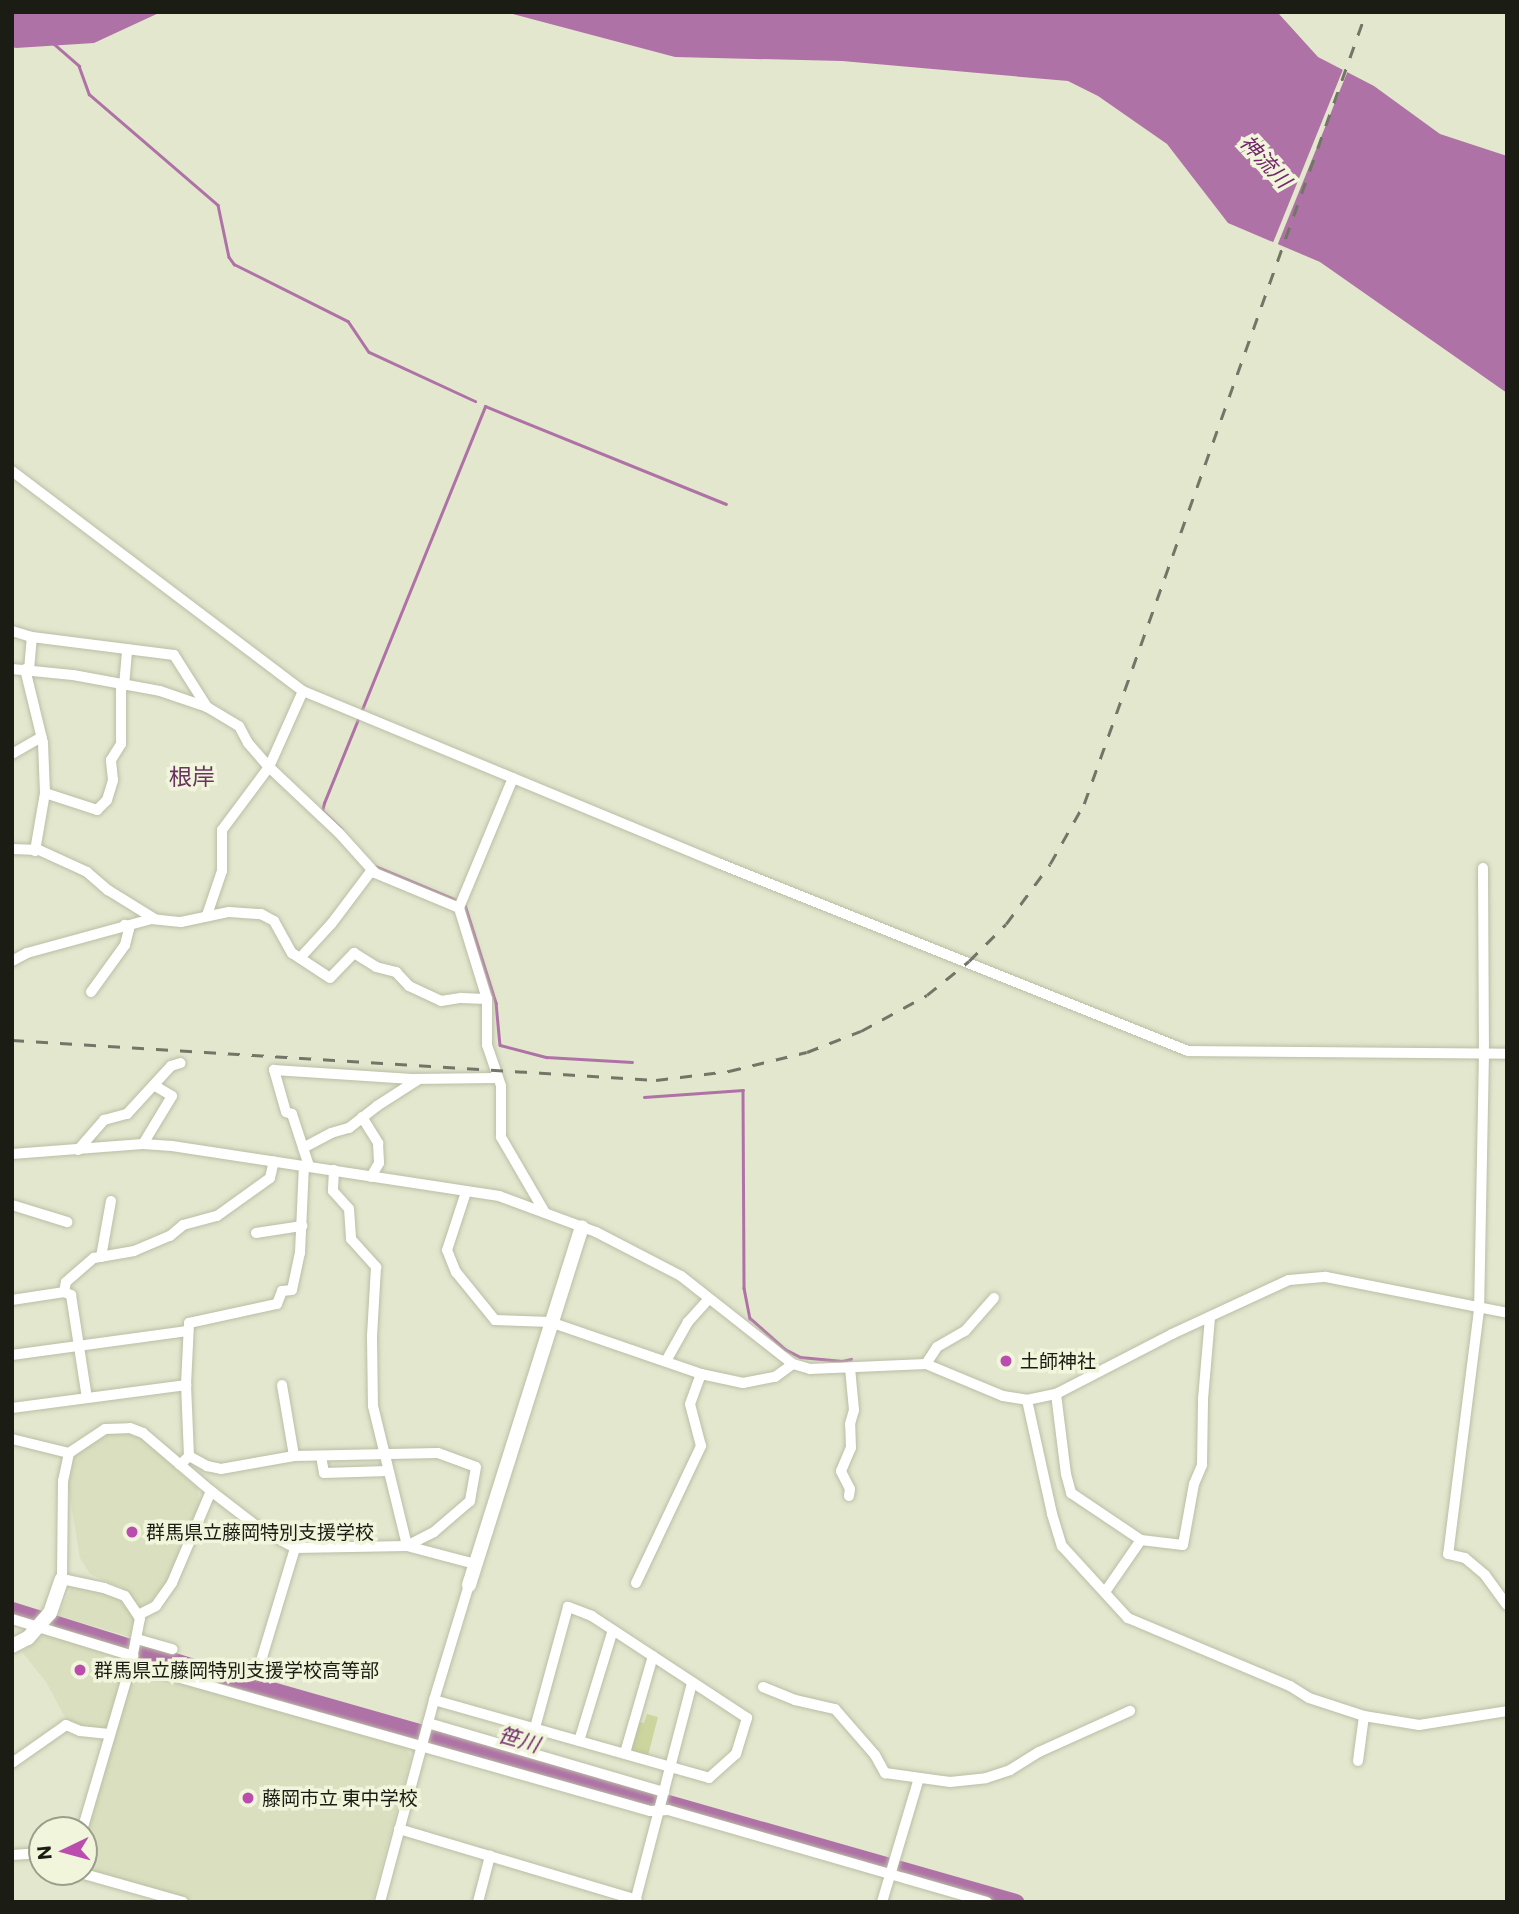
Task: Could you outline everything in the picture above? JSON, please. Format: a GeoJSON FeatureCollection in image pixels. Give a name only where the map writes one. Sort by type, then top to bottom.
{"type":"FeatureCollection","features":[{"type":"Feature","properties":{"kind":"street"},"geometry":{"type":"LineString","coordinates":[[12,471],[303,691],[1188,1051],[1507,1054]]}},
{"type":"Feature","properties":{"kind":"street"},"geometry":{"type":"LineString","coordinates":[[12,631],[32,637],[174,655],[207,707]]}},
{"type":"Feature","properties":{"kind":"street"},"geometry":{"type":"LineString","coordinates":[[32,637],[27,669],[41,737],[45,793],[35,851]]}},
{"type":"Feature","properties":{"kind":"street"},"geometry":{"type":"LineString","coordinates":[[45,793],[97,810],[107,800],[113,780],[111,760],[121,744],[122,686],[127,649]]}},
{"type":"Feature","properties":{"kind":"street"},"geometry":{"type":"LineString","coordinates":[[12,669],[27,669],[187,698],[207,707],[239,726],[248,743],[270,767],[339,833],[372,870],[459,908]]}},
{"type":"Feature","properties":{"kind":"street"},"geometry":{"type":"LineString","coordinates":[[207,915],[222,871],[222,830],[270,767],[303,691]]}},
{"type":"Feature","properties":{"kind":"street"},"geometry":{"type":"LineString","coordinates":[[12,754],[41,737]]}},
{"type":"Feature","properties":{"kind":"street"},"geometry":{"type":"LineString","coordinates":[[513,778],[459,908],[486,999],[487,1045],[500,1086],[501,1137],[545,1211]]}},
{"type":"Feature","properties":{"kind":"street"},"geometry":{"type":"LineString","coordinates":[[12,849],[35,851],[87,872],[108,890],[155,919]]}},
{"type":"Feature","properties":{"kind":"street"},"geometry":{"type":"LineString","coordinates":[[1483,868],[1484,1053],[1479,1310],[1448,1553],[1465,1558],[1485,1575],[1507,1605]]}},
{"type":"Feature","properties":{"kind":"street"},"geometry":{"type":"LineString","coordinates":[[300,958],[332,923],[372,870]]}},
{"type":"Feature","properties":{"kind":"street"},"geometry":{"type":"LineString","coordinates":[[12,961],[27,953],[155,919],[181,922],[229,912],[261,914],[274,921],[292,953],[330,978],[354,953],[376,967],[396,972],[409,986],[441,1001],[461,998],[486,999]]}},
{"type":"Feature","properties":{"kind":"street"},"geometry":{"type":"LineString","coordinates":[[91,992],[125,945],[129,929],[125,925]]}},
{"type":"Feature","properties":{"kind":"street"},"geometry":{"type":"LineString","coordinates":[[78,1150],[104,1120],[127,1114],[172,1066],[181,1063]]}},
{"type":"Feature","properties":{"kind":"street"},"geometry":{"type":"LineString","coordinates":[[180,1465],[189,1456],[186,1385],[189,1323],[277,1304],[282,1290],[292,1290],[302,1226],[307,1166],[292,1114],[286,1112],[274,1070],[420,1079],[497,1078]]}},
{"type":"Feature","properties":{"kind":"street"},"geometry":{"type":"LineString","coordinates":[[303,1148],[331,1133],[349,1128],[420,1079]]}},
{"type":"Feature","properties":{"kind":"street"},"geometry":{"type":"LineString","coordinates":[[143,1144],[172,1096],[154,1086]]}},
{"type":"Feature","properties":{"kind":"street"},"geometry":{"type":"LineString","coordinates":[[362,1117],[378,1143],[379,1163],[371,1177]]}},
{"type":"Feature","properties":{"kind":"street"},"geometry":{"type":"LineString","coordinates":[[12,1154],[143,1144],[274,1161],[499,1196],[582,1227],[681,1276],[793,1364],[810,1369],[926,1364],[1003,1396],[1027,1400],[1056,1394],[1289,1280],[1317,1277],[1479,1310],[1507,1313]]}},
{"type":"Feature","properties":{"kind":"street"},"geometry":{"type":"LineString","coordinates":[[64,1292],[66,1282],[94,1258],[134,1251],[170,1236],[183,1225],[217,1216],[270,1178],[274,1161]]}},
{"type":"Feature","properties":{"kind":"street"},"geometry":{"type":"LineString","coordinates":[[334,1170],[333,1191],[349,1209],[351,1239],[376,1267],[372,1336],[373,1406],[407,1546]]}},
{"type":"Feature","properties":{"kind":"street"},"geometry":{"type":"LineString","coordinates":[[466,1192],[447,1250],[456,1272],[495,1320],[550,1322],[701,1374],[743,1382],[775,1377],[793,1364]]}},
{"type":"Feature","properties":{"kind":"street"},"geometry":{"type":"LineString","coordinates":[[101,1257],[111,1201]]}},
{"type":"Feature","properties":{"kind":"street"},"geometry":{"type":"LineString","coordinates":[[12,1205],[67,1222]]}},
{"type":"Feature","properties":{"kind":"street"},"geometry":{"type":"LineString","coordinates":[[256,1233],[302,1226]]}},
{"type":"Feature","properties":{"kind":"street"},"geometry":{"type":"LineString","coordinates":[[380,1902],[434,1700],[550,1322],[582,1227]]}},
{"type":"Feature","properties":{"kind":"street"},"geometry":{"type":"LineString","coordinates":[[12,1300],[64,1292],[71,1295],[87,1398]]}},
{"type":"Feature","properties":{"kind":"street"},"geometry":{"type":"LineString","coordinates":[[926,1364],[937,1348],[965,1331],[993,1298]]}},
{"type":"Feature","properties":{"kind":"street"},"geometry":{"type":"LineString","coordinates":[[666,1361],[688,1322],[709,1299]]}},
{"type":"Feature","properties":{"kind":"street"},"geometry":{"type":"LineString","coordinates":[[1056,1394],[1064,1463],[1071,1493],[1141,1540],[1183,1545],[1194,1485],[1202,1465],[1203,1399],[1210,1317]]}},
{"type":"Feature","properties":{"kind":"street"},"geometry":{"type":"LineString","coordinates":[[12,1355],[187,1331]]}},
{"type":"Feature","properties":{"kind":"street"},"geometry":{"type":"LineString","coordinates":[[849,1368],[853,1410],[851,1448],[841,1471],[850,1489],[849,1496]]}},
{"type":"Feature","properties":{"kind":"street"},"geometry":{"type":"LineString","coordinates":[[636,1583],[701,1446],[690,1404],[701,1374]]}},
{"type":"Feature","properties":{"kind":"street"},"geometry":{"type":"LineString","coordinates":[[12,1408],[186,1385]]}},
{"type":"Feature","properties":{"kind":"street"},"geometry":{"type":"LineString","coordinates":[[282,1385],[294,1457]]}},
{"type":"Feature","properties":{"kind":"street"},"geometry":{"type":"LineString","coordinates":[[1027,1400],[1059,1539],[1074,1560],[1128,1618],[1290,1686],[1309,1698],[1364,1716],[1419,1725],[1507,1711]]}},
{"type":"Feature","properties":{"kind":"street"},"geometry":{"type":"LineString","coordinates":[[12,1646],[41,1624],[62,1579],[63,1481],[69,1453],[105,1429],[130,1428],[143,1433],[259,1528],[295,1548],[407,1546],[475,1564]]}},
{"type":"Feature","properties":{"kind":"street"},"geometry":{"type":"LineString","coordinates":[[12,1439],[69,1453]]}},
{"type":"Feature","properties":{"kind":"street"},"geometry":{"type":"LineString","coordinates":[[189,1456],[207,1466],[221,1469],[294,1457],[438,1453],[476,1467],[470,1501],[434,1532],[407,1546]]}},
{"type":"Feature","properties":{"kind":"street"},"geometry":{"type":"LineString","coordinates":[[321,1456],[324,1473],[388,1471]]}},
{"type":"Feature","properties":{"kind":"street"},"geometry":{"type":"LineString","coordinates":[[138,1615],[156,1606],[172,1583],[211,1491]]}},
{"type":"Feature","properties":{"kind":"street"},"geometry":{"type":"LineString","coordinates":[[1105,1592],[1141,1540]]}},
{"type":"Feature","properties":{"kind":"street"},"geometry":{"type":"LineString","coordinates":[[257,1674],[295,1548]]}},
{"type":"Feature","properties":{"kind":"street"},"geometry":{"type":"LineString","coordinates":[[62,1579],[115,1591],[125,1596],[138,1615],[137,1639],[132,1660],[86,1816]]}},
{"type":"Feature","properties":{"kind":"street"},"geometry":{"type":"LineString","coordinates":[[434,1700],[709,1778],[736,1754],[747,1718],[592,1616],[568,1607],[535,1728]]}},
{"type":"Feature","properties":{"kind":"street"},"geometry":{"type":"LineString","coordinates":[[12,1619],[41,1624],[132,1660],[423,1742],[650,1811],[661,1800]]}},
{"type":"Feature","properties":{"kind":"street"},"geometry":{"type":"LineString","coordinates":[[579,1741],[613,1630]]}},
{"type":"Feature","properties":{"kind":"street"},"geometry":{"type":"LineString","coordinates":[[137,1639],[173,1649]]}},
{"type":"Feature","properties":{"kind":"street"},"geometry":{"type":"LineString","coordinates":[[625,1753],[653,1656]]}},
{"type":"Feature","properties":{"kind":"street"},"geometry":{"type":"LineString","coordinates":[[399,1829],[636,1901],[692,1683]]}},
{"type":"Feature","properties":{"kind":"street"},"geometry":{"type":"LineString","coordinates":[[762,1687],[794,1700],[835,1709],[875,1755],[885,1773],[950,1782],[986,1779],[1010,1770],[1039,1752],[1130,1711]]}},
{"type":"Feature","properties":{"kind":"street"},"geometry":{"type":"LineString","coordinates":[[1358,1761],[1364,1716]]}},
{"type":"Feature","properties":{"kind":"street"},"geometry":{"type":"LineString","coordinates":[[12,1763],[66,1725],[80,1731],[109,1734]]}},
{"type":"Feature","properties":{"kind":"street"},"geometry":{"type":"LineString","coordinates":[[427,1725],[890,1874],[988,1902]]}},
{"type":"Feature","properties":{"kind":"street"},"geometry":{"type":"LineString","coordinates":[[882,1902],[919,1778]]}},
{"type":"Feature","properties":{"kind":"street"},"geometry":{"type":"LineString","coordinates":[[478,1902],[490,1856]]}},
{"type":"Feature","properties":{"kind":"street"},"geometry":{"type":"LineString","coordinates":[[98,1878],[183,1902]]}},
{"type":"Feature","properties":{"kind":"street"},"geometry":{"type":"LineString","coordinates":[[131,1902],[133,1889]]}},
{"type":"Feature","properties":{"kind":"shaded area","name":"群馬県立藤岡特別支援学校"},"geometry":{"type":"Polygon","coordinates":[[[106,1431],[138,1436],[198,1489],[199,1505],[169,1580],[145,1607],[139,1607],[123,1588],[90,1574],[80,1558],[68,1486],[75,1450],[106,1431]]]}},
{"type":"Feature","properties":{"kind":"shaded area"},"geometry":{"type":"Polygon","coordinates":[[[72,1586],[105,1591],[129,1606],[136,1622],[134,1638],[58,1616],[72,1586]]]}},
{"type":"Feature","properties":{"kind":"shaded area","name":"群馬県立藤岡特別支援学校高等部"},"geometry":{"type":"Polygon","coordinates":[[[45,1633],[127,1657],[106,1729],[80,1726],[67,1721],[46,1682],[22,1652],[45,1633]]]}},
{"type":"Feature","properties":{"kind":"shaded area","name":"藤岡市立 東中学校"},"geometry":{"type":"Polygon","coordinates":[[[139,1670],[405,1747],[411,1757],[372,1902],[196,1902],[98,1875],[98,1816],[91,1816],[132,1672],[139,1670]]]}},
{"type":"Feature","properties":{"kind":"green space"},"geometry":{"type":"Polygon","coordinates":[[[647,1714],[658,1717],[648,1756],[633,1752],[631,1745],[638,1722],[644,1723],[647,1714]]]}},
{"type":"Feature","properties":{"kind":"water"},"geometry":{"type":"Polygon","coordinates":[[[12,12],[161,12],[94,43],[16,48],[12,47],[12,12]]]}},
{"type":"Feature","properties":{"kind":"water","name":"神流川"},"geometry":{"type":"Polygon","coordinates":[[[505,12],[1279,14],[1318,57],[1374,86],[1440,134],[1507,156],[1507,393],[1320,262],[1228,223],[1167,144],[1098,96],[1068,81],[842,61],[675,57],[505,12]]]}},
{"type":"Feature","properties":{"kind":"pier"},"geometry":{"type":"Polygon","coordinates":[[[1344,67],[1349,69],[1276,248],[1272,246],[1344,67]]]}},
{"type":"Feature","properties":{"kind":"waterway"},"geometry":{"type":"LineString","coordinates":[[53,43],[79,66],[89,94],[218,205],[229,257],[234,264],[348,321],[369,352],[475,401]]}},
{"type":"Feature","properties":{"kind":"waterway"},"geometry":{"type":"LineString","coordinates":[[342,830],[322,811],[324,803],[485,406],[726,504]]}},
{"type":"Feature","properties":{"kind":"waterway"},"geometry":{"type":"LineString","coordinates":[[375,866],[459,901]]}},
{"type":"Feature","properties":{"kind":"waterway"},"geometry":{"type":"LineString","coordinates":[[465,905],[496,1003],[500,1045],[546,1057],[632,1062]]}},
{"type":"Feature","properties":{"kind":"waterway"},"geometry":{"type":"LineString","coordinates":[[644,1097],[743,1090],[744,1288],[750,1318],[785,1349],[800,1357],[842,1361],[851,1359]]}},
{"type":"Feature","properties":{"kind":"waterway","name":"笹川"},"geometry":{"type":"LineString","coordinates":[[12,1610],[223,1676],[1016,1902]]}},
{"type":"Feature","properties":{"kind":"railway"},"geometry":{"type":"LineString","coordinates":[[12,1040],[656,1080],[729,1071],[807,1052],[861,1031],[927,995],[969,961],[1006,924],[1050,864],[1084,804],[1366,12]]}},
{"type":"Feature","properties":{"kind":"place","name":"土師神社"},"geometry":{"type":"Point","coordinates":[1006,1361]}},
{"type":"Feature","properties":{"kind":"place","name":"群馬県立藤岡特別支援学校"},"geometry":{"type":"Point","coordinates":[132,1532]}},
{"type":"Feature","properties":{"kind":"place","name":"群馬県立藤岡特別支援学校高等部"},"geometry":{"type":"Point","coordinates":[80,1670]}},
{"type":"Feature","properties":{"kind":"place","name":"藤岡市立 東中学校"},"geometry":{"type":"Point","coordinates":[248,1798]}},
{"type":"Feature","properties":{"kind":"district","name":"根岸"},"geometry":{"type":"Point","coordinates":[192,776]}}]}
